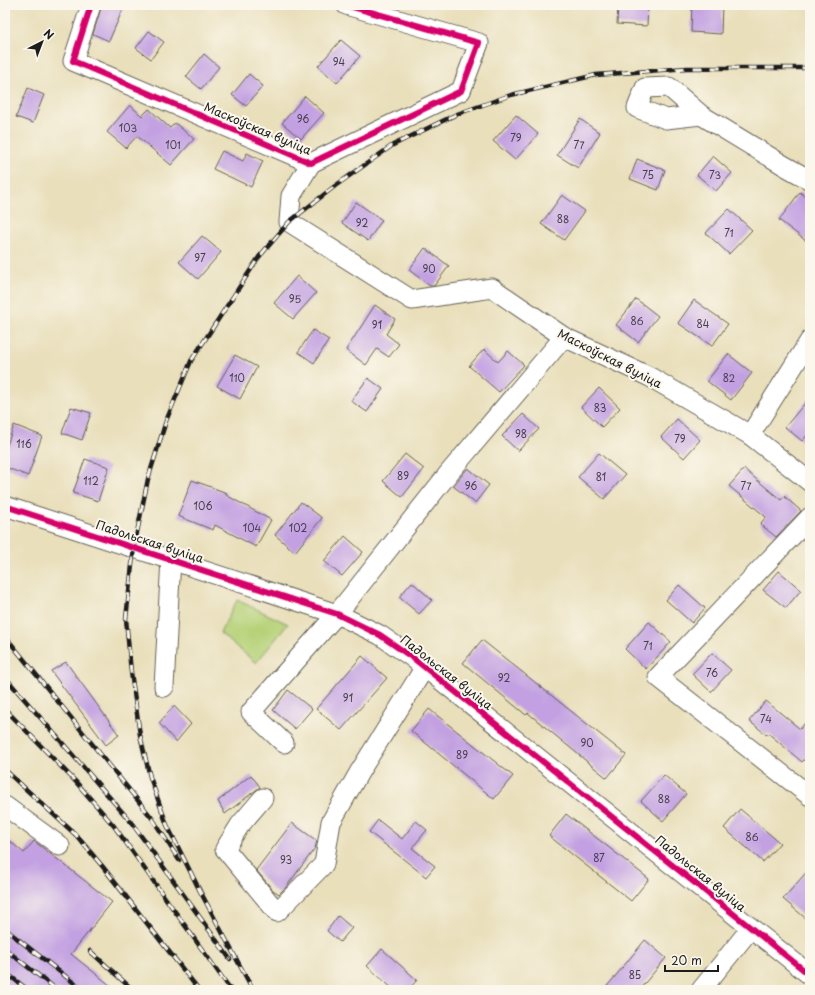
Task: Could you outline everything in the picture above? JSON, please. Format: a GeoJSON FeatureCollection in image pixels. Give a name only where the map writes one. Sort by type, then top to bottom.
{"type":"FeatureCollection","features":[{"type":"Feature","properties":{"kind":"street","name":"Маскоўская вуліца"},"geometry":{"type":"LineString","coordinates":[[91,5],[73,61],[310,163]]}},
{"type":"Feature","properties":{"kind":"street","name":"Маскоўская вуліца"},"geometry":{"type":"LineString","coordinates":[[346,5],[479,43],[462,91],[310,163],[291,196],[289,222],[412,300],[492,288],[564,337],[650,377],[750,435],[810,482]]}},
{"type":"Feature","properties":{"kind":"street"},"geometry":{"type":"LineString","coordinates":[[701,114],[810,180]]}},
{"type":"Feature","properties":{"kind":"street"},"geometry":{"type":"LineString","coordinates":[[284,743],[250,712],[337,614],[448,474],[564,337]]}},
{"type":"Feature","properties":{"kind":"street"},"geometry":{"type":"LineString","coordinates":[[750,435],[810,340]]}},
{"type":"Feature","properties":{"kind":"street","name":"Падольская вуліца"},"geometry":{"type":"LineString","coordinates":[[5,506],[337,614],[380,635],[424,668],[810,975]]}},
{"type":"Feature","properties":{"kind":"street"},"geometry":{"type":"LineString","coordinates":[[810,517],[658,677],[810,796]]}},
{"type":"Feature","properties":{"kind":"street"},"geometry":{"type":"LineString","coordinates":[[164,687],[171,559]]}},
{"type":"Feature","properties":{"kind":"street"},"geometry":{"type":"LineString","coordinates":[[263,798],[240,825],[225,849],[277,912],[324,864],[331,822],[360,771],[424,668]]}},
{"type":"Feature","properties":{"kind":"street"},"geometry":{"type":"LineString","coordinates":[[5,806],[60,846]]}},
{"type":"Feature","properties":{"kind":"street"},"geometry":{"type":"LineString","coordinates":[[701,990],[751,928]]}},
{"type":"Feature","properties":{"kind":"green space"},"geometry":{"type":"Polygon","coordinates":[[[237,600],[288,624],[256,663],[220,633],[237,600]]]}},
{"type":"Feature","properties":{"kind":"building"},"geometry":{"type":"Polygon","coordinates":[[[102,5],[113,5],[123,9],[109,41],[93,34],[102,5]]]}},
{"type":"Feature","properties":{"kind":"building"},"geometry":{"type":"Polygon","coordinates":[[[618,5],[648,5],[647,26],[617,24],[618,5]]]}},
{"type":"Feature","properties":{"kind":"building"},"geometry":{"type":"Polygon","coordinates":[[[692,5],[722,5],[721,34],[691,32],[692,5]]]}},
{"type":"Feature","properties":{"kind":"building"},"geometry":{"type":"Polygon","coordinates":[[[149,31],[164,42],[151,59],[136,48],[149,31]]]}},
{"type":"Feature","properties":{"kind":"building"},"geometry":{"type":"Polygon","coordinates":[[[341,40],[360,56],[337,83],[318,66],[341,40]]]}},
{"type":"Feature","properties":{"kind":"building"},"geometry":{"type":"Polygon","coordinates":[[[204,54],[219,67],[201,89],[186,77],[204,54]]]}},
{"type":"Feature","properties":{"kind":"building"},"geometry":{"type":"Polygon","coordinates":[[[249,74],[263,86],[246,106],[232,95],[249,74]]]}},
{"type":"Feature","properties":{"kind":"building"},"geometry":{"type":"Polygon","coordinates":[[[28,88],[44,95],[33,123],[16,117],[28,88]]]}},
{"type":"Feature","properties":{"kind":"building"},"geometry":{"type":"Polygon","coordinates":[[[305,96],[324,113],[301,139],[282,123],[305,96]]]}},
{"type":"Feature","properties":{"kind":"building"},"geometry":{"type":"Polygon","coordinates":[[[130,105],[142,116],[149,109],[170,128],[175,123],[194,139],[171,165],[137,136],[126,148],[107,132],[130,105]]]}},
{"type":"Feature","properties":{"kind":"building"},"geometry":{"type":"Polygon","coordinates":[[[516,115],[538,134],[515,160],[493,141],[516,115]]]}},
{"type":"Feature","properties":{"kind":"building"},"geometry":{"type":"Polygon","coordinates":[[[580,119],[600,133],[578,168],[557,155],[580,119]]]}},
{"type":"Feature","properties":{"kind":"building"},"geometry":{"type":"Polygon","coordinates":[[[222,151],[243,161],[247,153],[263,161],[251,187],[213,169],[222,151]]]}},
{"type":"Feature","properties":{"kind":"building"},"geometry":{"type":"Polygon","coordinates":[[[713,156],[732,173],[716,191],[697,175],[713,156]]]}},
{"type":"Feature","properties":{"kind":"building"},"geometry":{"type":"Polygon","coordinates":[[[637,159],[665,170],[658,190],[630,179],[637,159]]]}},
{"type":"Feature","properties":{"kind":"building"},"geometry":{"type":"Polygon","coordinates":[[[800,192],[810,200],[810,244],[779,220],[800,192]]]}},
{"type":"Feature","properties":{"kind":"building"},"geometry":{"type":"Polygon","coordinates":[[[562,195],[585,211],[564,240],[541,224],[562,195]]]}},
{"type":"Feature","properties":{"kind":"building"},"geometry":{"type":"Polygon","coordinates":[[[356,202],[382,220],[368,241],[342,223],[356,202]]]}},
{"type":"Feature","properties":{"kind":"building"},"geometry":{"type":"Polygon","coordinates":[[[729,209],[752,230],[729,254],[706,233],[729,209]]]}},
{"type":"Feature","properties":{"kind":"building"},"geometry":{"type":"Polygon","coordinates":[[[202,236],[221,252],[198,279],[179,262],[202,236]]]}},
{"type":"Feature","properties":{"kind":"building"},"geometry":{"type":"Polygon","coordinates":[[[425,248],[449,266],[434,286],[430,286],[409,270],[425,248]]]}},
{"type":"Feature","properties":{"kind":"building"},"geometry":{"type":"Polygon","coordinates":[[[297,276],[316,293],[293,319],[274,303],[297,276]]]}},
{"type":"Feature","properties":{"kind":"building"},"geometry":{"type":"Polygon","coordinates":[[[636,299],[658,316],[638,342],[616,325],[636,299]]]}},
{"type":"Feature","properties":{"kind":"building"},"geometry":{"type":"Polygon","coordinates":[[[694,300],[728,324],[712,346],[678,323],[694,300]]]}},
{"type":"Feature","properties":{"kind":"building"},"geometry":{"type":"Polygon","coordinates":[[[375,305],[395,319],[386,334],[399,344],[389,357],[377,349],[366,365],[346,350],[375,305]]]}},
{"type":"Feature","properties":{"kind":"building"},"geometry":{"type":"Polygon","coordinates":[[[313,330],[329,340],[314,363],[298,352],[313,330]]]}},
{"type":"Feature","properties":{"kind":"building"},"geometry":{"type":"Polygon","coordinates":[[[484,349],[498,362],[508,351],[524,365],[499,392],[469,366],[484,349]]]}},
{"type":"Feature","properties":{"kind":"building"},"geometry":{"type":"Polygon","coordinates":[[[728,354],[752,373],[731,400],[707,381],[728,354]]]}},
{"type":"Feature","properties":{"kind":"building"},"geometry":{"type":"Polygon","coordinates":[[[235,355],[257,367],[240,399],[217,386],[235,355]]]}},
{"type":"Feature","properties":{"kind":"building"},"geometry":{"type":"Polygon","coordinates":[[[368,378],[383,389],[367,412],[351,401],[368,378]]]}},
{"type":"Feature","properties":{"kind":"building"},"geometry":{"type":"Polygon","coordinates":[[[599,388],[620,408],[602,427],[581,407],[599,388]]]}},
{"type":"Feature","properties":{"kind":"building"},"geometry":{"type":"Polygon","coordinates":[[[810,397],[810,432],[802,441],[785,427],[810,397]]]}},
{"type":"Feature","properties":{"kind":"building"},"geometry":{"type":"Polygon","coordinates":[[[71,407],[91,413],[82,440],[62,433],[71,407]]]}},
{"type":"Feature","properties":{"kind":"building"},"geometry":{"type":"Polygon","coordinates":[[[523,414],[539,429],[518,451],[502,436],[523,414]]]}},
{"type":"Feature","properties":{"kind":"building"},"geometry":{"type":"Polygon","coordinates":[[[677,419],[700,440],[684,458],[661,437],[677,419]]]}},
{"type":"Feature","properties":{"kind":"building"},"geometry":{"type":"Polygon","coordinates":[[[14,425],[42,436],[28,476],[5,467],[5,451],[14,425]]]}},
{"type":"Feature","properties":{"kind":"building"},"geometry":{"type":"Polygon","coordinates":[[[599,453],[625,475],[604,499],[578,477],[599,453]]]}},
{"type":"Feature","properties":{"kind":"building"},"geometry":{"type":"Polygon","coordinates":[[[405,454],[424,469],[402,497],[383,481],[405,454]]]}},
{"type":"Feature","properties":{"kind":"building"},"geometry":{"type":"Polygon","coordinates":[[[85,459],[109,467],[98,501],[73,493],[85,459]]]}},
{"type":"Feature","properties":{"kind":"building"},"geometry":{"type":"Polygon","coordinates":[[[468,468],[489,485],[475,503],[453,486],[468,468]]]}},
{"type":"Feature","properties":{"kind":"building"},"geometry":{"type":"Polygon","coordinates":[[[744,469],[781,500],[784,496],[801,511],[776,537],[760,524],[766,517],[729,486],[744,469]]]}},
{"type":"Feature","properties":{"kind":"building"},"geometry":{"type":"Polygon","coordinates":[[[192,480],[227,493],[226,495],[271,520],[256,547],[215,525],[213,530],[178,516],[192,480]]]}},
{"type":"Feature","properties":{"kind":"building"},"geometry":{"type":"Polygon","coordinates":[[[301,502],[322,518],[295,552],[275,535],[301,502]]]}},
{"type":"Feature","properties":{"kind":"building"},"geometry":{"type":"Polygon","coordinates":[[[345,536],[363,552],[342,576],[324,561],[345,536]]]}},
{"type":"Feature","properties":{"kind":"building"},"geometry":{"type":"Polygon","coordinates":[[[779,571],[801,590],[786,608],[763,590],[779,571]]]}},
{"type":"Feature","properties":{"kind":"building"},"geometry":{"type":"Polygon","coordinates":[[[412,582],[432,600],[419,614],[399,597],[412,582]]]}},
{"type":"Feature","properties":{"kind":"building"},"geometry":{"type":"Polygon","coordinates":[[[679,585],[705,608],[692,623],[666,600],[679,585]]]}},
{"type":"Feature","properties":{"kind":"building"},"geometry":{"type":"Polygon","coordinates":[[[649,622],[671,642],[646,669],[625,649],[649,622]]]}},
{"type":"Feature","properties":{"kind":"building"},"geometry":{"type":"Polygon","coordinates":[[[482,640],[626,755],[607,778],[528,713],[526,715],[463,663],[482,640]]]}},
{"type":"Feature","properties":{"kind":"building"},"geometry":{"type":"Polygon","coordinates":[[[712,653],[731,670],[711,692],[692,674],[712,653]]]}},
{"type":"Feature","properties":{"kind":"building"},"geometry":{"type":"Polygon","coordinates":[[[362,656],[387,678],[341,730],[316,709],[362,656]]]}},
{"type":"Feature","properties":{"kind":"building"},"geometry":{"type":"Polygon","coordinates":[[[66,662],[119,735],[106,745],[51,671],[66,662]]]}},
{"type":"Feature","properties":{"kind":"building"},"geometry":{"type":"Polygon","coordinates":[[[288,690],[312,709],[295,729],[273,710],[288,690]]]}},
{"type":"Feature","properties":{"kind":"building"},"geometry":{"type":"Polygon","coordinates":[[[766,701],[800,729],[810,717],[810,753],[802,762],[768,733],[767,735],[749,721],[766,701]]]}},
{"type":"Feature","properties":{"kind":"building"},"geometry":{"type":"Polygon","coordinates":[[[174,706],[191,724],[176,742],[159,723],[174,706]]]}},
{"type":"Feature","properties":{"kind":"building"},"geometry":{"type":"Polygon","coordinates":[[[429,709],[513,776],[494,799],[411,731],[429,709]]]}},
{"type":"Feature","properties":{"kind":"building"},"geometry":{"type":"Polygon","coordinates":[[[251,775],[260,787],[225,814],[218,801],[251,775]]]}},
{"type":"Feature","properties":{"kind":"building"},"geometry":{"type":"Polygon","coordinates":[[[664,775],[686,794],[663,821],[641,801],[664,775]]]}},
{"type":"Feature","properties":{"kind":"building"},"geometry":{"type":"Polygon","coordinates":[[[740,809],[780,843],[763,862],[724,828],[740,809]]]}},
{"type":"Feature","properties":{"kind":"building"},"geometry":{"type":"Polygon","coordinates":[[[566,814],[649,879],[631,901],[549,836],[566,814]]]}},
{"type":"Feature","properties":{"kind":"building"},"geometry":{"type":"Polygon","coordinates":[[[378,820],[402,839],[416,821],[427,830],[412,848],[435,866],[426,877],[369,832],[378,820]]]}},
{"type":"Feature","properties":{"kind":"building"},"geometry":{"type":"Polygon","coordinates":[[[292,823],[317,841],[315,848],[287,886],[279,894],[273,890],[256,870],[292,823]]]}},
{"type":"Feature","properties":{"kind":"building"},"geometry":{"type":"Polygon","coordinates":[[[5,837],[24,853],[34,841],[112,902],[71,954],[116,990],[5,990],[5,837]]]}},
{"type":"Feature","properties":{"kind":"building"},"geometry":{"type":"Polygon","coordinates":[[[810,868],[810,922],[783,899],[810,868]]]}},
{"type":"Feature","properties":{"kind":"building"},"geometry":{"type":"Polygon","coordinates":[[[338,916],[352,928],[340,942],[327,931],[338,916]]]}},
{"type":"Feature","properties":{"kind":"building"},"geometry":{"type":"Polygon","coordinates":[[[645,940],[666,958],[639,990],[604,990],[645,940]]]}},
{"type":"Feature","properties":{"kind":"building"},"geometry":{"type":"Polygon","coordinates":[[[382,949],[417,980],[408,990],[394,990],[367,966],[382,949]]]}},
{"type":"Feature","properties":{"kind":"railway"},"geometry":{"type":"LineString","coordinates":[[253,990],[200,891],[167,825],[150,777],[140,735],[131,672],[126,619],[134,547],[148,479],[166,421],[191,361],[259,257],[289,222],[335,186],[393,145],[457,114],[511,95],[596,75],[687,68],[810,68]]}},
{"type":"Feature","properties":{"kind":"railway"},"geometry":{"type":"LineString","coordinates":[[5,636],[152,818],[179,860]]}},
{"type":"Feature","properties":{"kind":"railway"},"geometry":{"type":"LineString","coordinates":[[5,677],[131,822],[230,959]]}},
{"type":"Feature","properties":{"kind":"railway"},"geometry":{"type":"LineString","coordinates":[[5,709],[76,782],[114,826],[231,990]]}},
{"type":"Feature","properties":{"kind":"railway"},"geometry":{"type":"LineString","coordinates":[[5,770],[76,835],[103,867],[199,990]]}},
{"type":"Feature","properties":{"kind":"railway"},"geometry":{"type":"LineString","coordinates":[[5,929],[83,990]]}},
{"type":"Feature","properties":{"kind":"railway"},"geometry":{"type":"LineString","coordinates":[[5,949],[57,990]]}},
{"type":"Feature","properties":{"kind":"railway"},"geometry":{"type":"LineString","coordinates":[[90,951],[133,990]]}},
{"type":"Feature","properties":{"kind":"railway"},"geometry":{"type":"LineString","coordinates":[[5,972],[28,990]]}},
{"type":"Feature","properties":{"kind":"cycle path"},"geometry":{"type":"LineString","coordinates":[[91,5],[73,61],[311,163],[461,91],[479,43],[346,5]]}},
{"type":"Feature","properties":{"kind":"cycle path"},"geometry":{"type":"LineString","coordinates":[[5,506],[337,614],[380,635],[413,658],[810,975]]}}]}
